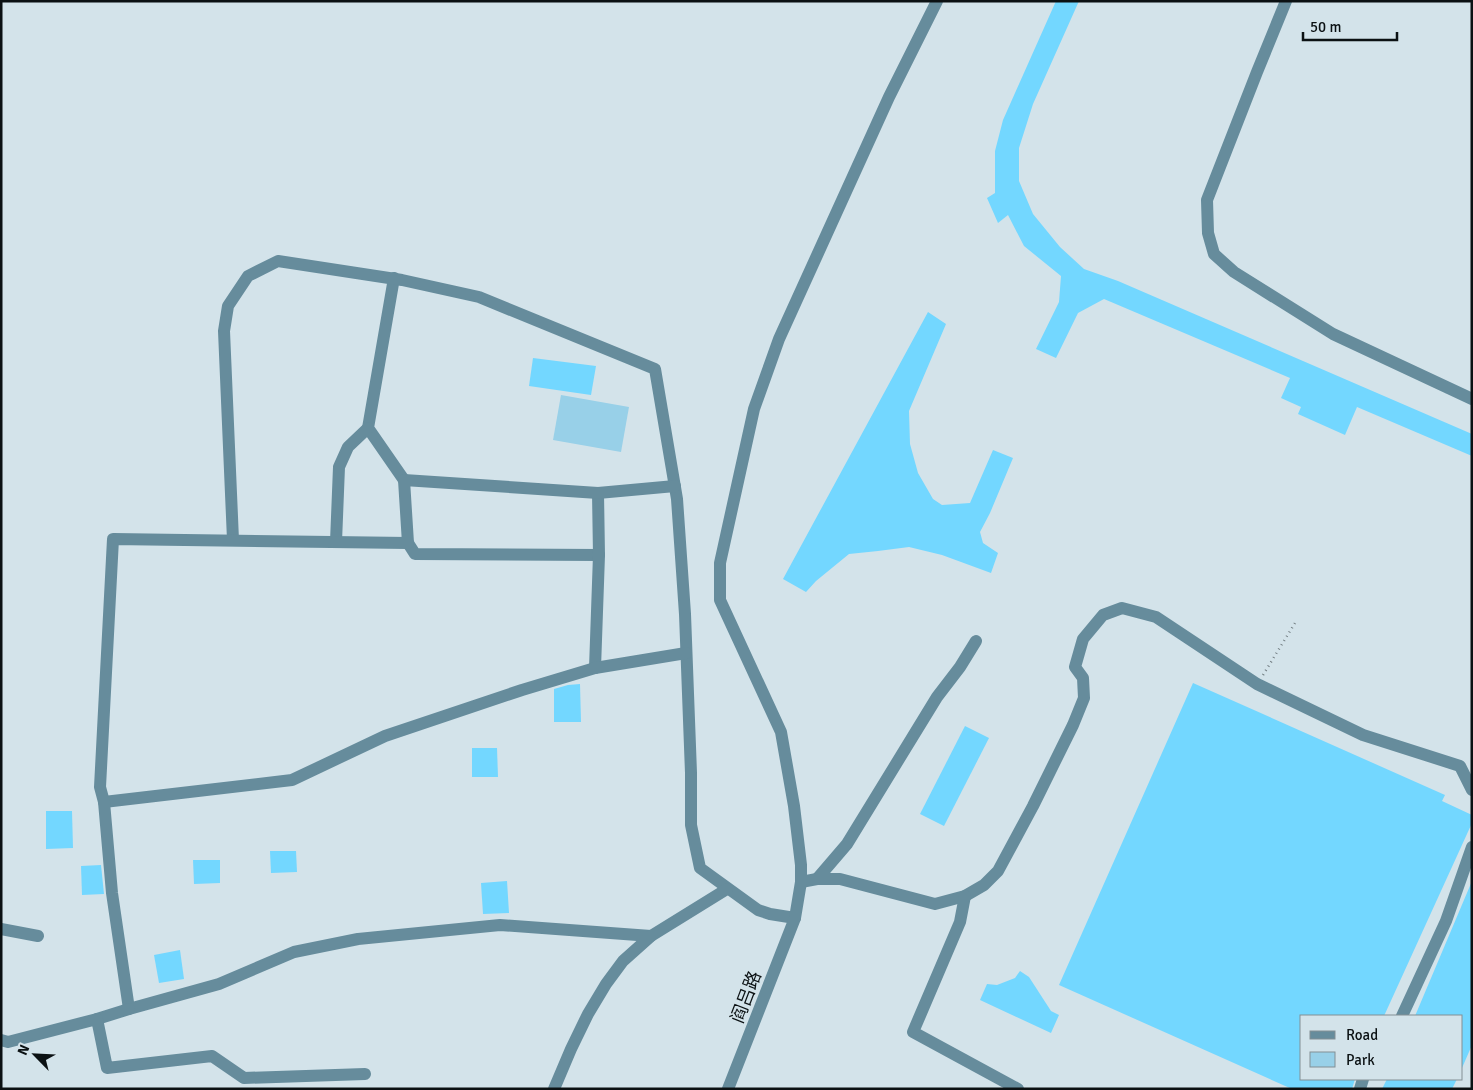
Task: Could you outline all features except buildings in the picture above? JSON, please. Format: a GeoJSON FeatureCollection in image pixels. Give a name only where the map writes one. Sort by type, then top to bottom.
{"type":"FeatureCollection","features":[{"type":"Feature","properties":{"kind":"street","name":"阎吕路"},"geometry":{"type":"LineString","coordinates":[[728,1089],[795,918],[801,865],[782,732],[720,600],[720,563],[754,409],[779,339],[889,97],[936,1]]}},
{"type":"Feature","properties":{"kind":"street"},"geometry":{"type":"LineString","coordinates":[[1286,1],[1208,200],[1208,233],[1214,254],[1234,272],[1333,334],[1472,399]]}},
{"type":"Feature","properties":{"kind":"street"},"geometry":{"type":"LineString","coordinates":[[233,540],[224,331],[228,306],[248,276],[278,261],[394,278],[479,297],[655,370],[677,498],[686,652],[691,773],[691,825],[700,868],[758,910],[795,918]]}},
{"type":"Feature","properties":{"kind":"street"},"geometry":{"type":"LineString","coordinates":[[336,542],[339,467],[348,447],[368,428],[394,278]]}},
{"type":"Feature","properties":{"kind":"street"},"geometry":{"type":"LineString","coordinates":[[368,428],[404,480],[408,543],[415,554],[599,555]]}},
{"type":"Feature","properties":{"kind":"street"},"geometry":{"type":"LineString","coordinates":[[404,480],[598,493],[675,486]]}},
{"type":"Feature","properties":{"kind":"street"},"geometry":{"type":"LineString","coordinates":[[596,668],[599,555],[598,493]]}},
{"type":"Feature","properties":{"kind":"street"},"geometry":{"type":"LineString","coordinates":[[129,1009],[112,893],[104,802],[100,787],[113,538],[408,543]]}},
{"type":"Feature","properties":{"kind":"street"},"geometry":{"type":"LineString","coordinates":[[800,882],[817,879],[840,879],[935,904],[965,896],[984,885],[998,871],[1037,798],[1073,725],[1084,698],[1083,678],[1075,667],[1083,640],[1103,616],[1122,608],[1156,617],[1257,684],[1363,735],[1460,766],[1472,790]]}},
{"type":"Feature","properties":{"kind":"street"},"geometry":{"type":"LineString","coordinates":[[817,879],[846,844],[937,697],[976,641]]}},
{"type":"Feature","properties":{"kind":"street"},"geometry":{"type":"LineString","coordinates":[[104,802],[292,780],[385,736],[522,690],[596,668],[686,652]]}},
{"type":"Feature","properties":{"kind":"street"},"geometry":{"type":"LineString","coordinates":[[1402,1015],[1446,921],[1472,848]]}},
{"type":"Feature","properties":{"kind":"street"},"geometry":{"type":"LineString","coordinates":[[554,1089],[584,1023],[606,984],[623,961],[651,936],[731,892]]}},
{"type":"Feature","properties":{"kind":"street"},"geometry":{"type":"LineString","coordinates":[[965,896],[960,922],[913,1032],[1018,1089]]}},
{"type":"Feature","properties":{"kind":"street"},"geometry":{"type":"LineString","coordinates":[[1,1040],[8,1042],[97,1019],[219,984],[294,952],[358,939],[500,926],[651,936]]}},
{"type":"Feature","properties":{"kind":"street"},"geometry":{"type":"LineString","coordinates":[[1,930],[38,936]]}},
{"type":"Feature","properties":{"kind":"street"},"geometry":{"type":"LineString","coordinates":[[97,1019],[107,1068],[212,1056],[244,1078],[365,1074]]}},
{"type":"Feature","properties":{"kind":"path"},"geometry":{"type":"LineString","coordinates":[[1257,684],[1295,623]]}},
{"type":"Feature","properties":{"kind":"green space"},"geometry":{"type":"Polygon","coordinates":[[[561,395],[629,407],[621,452],[553,440],[561,395]]]}}]}
